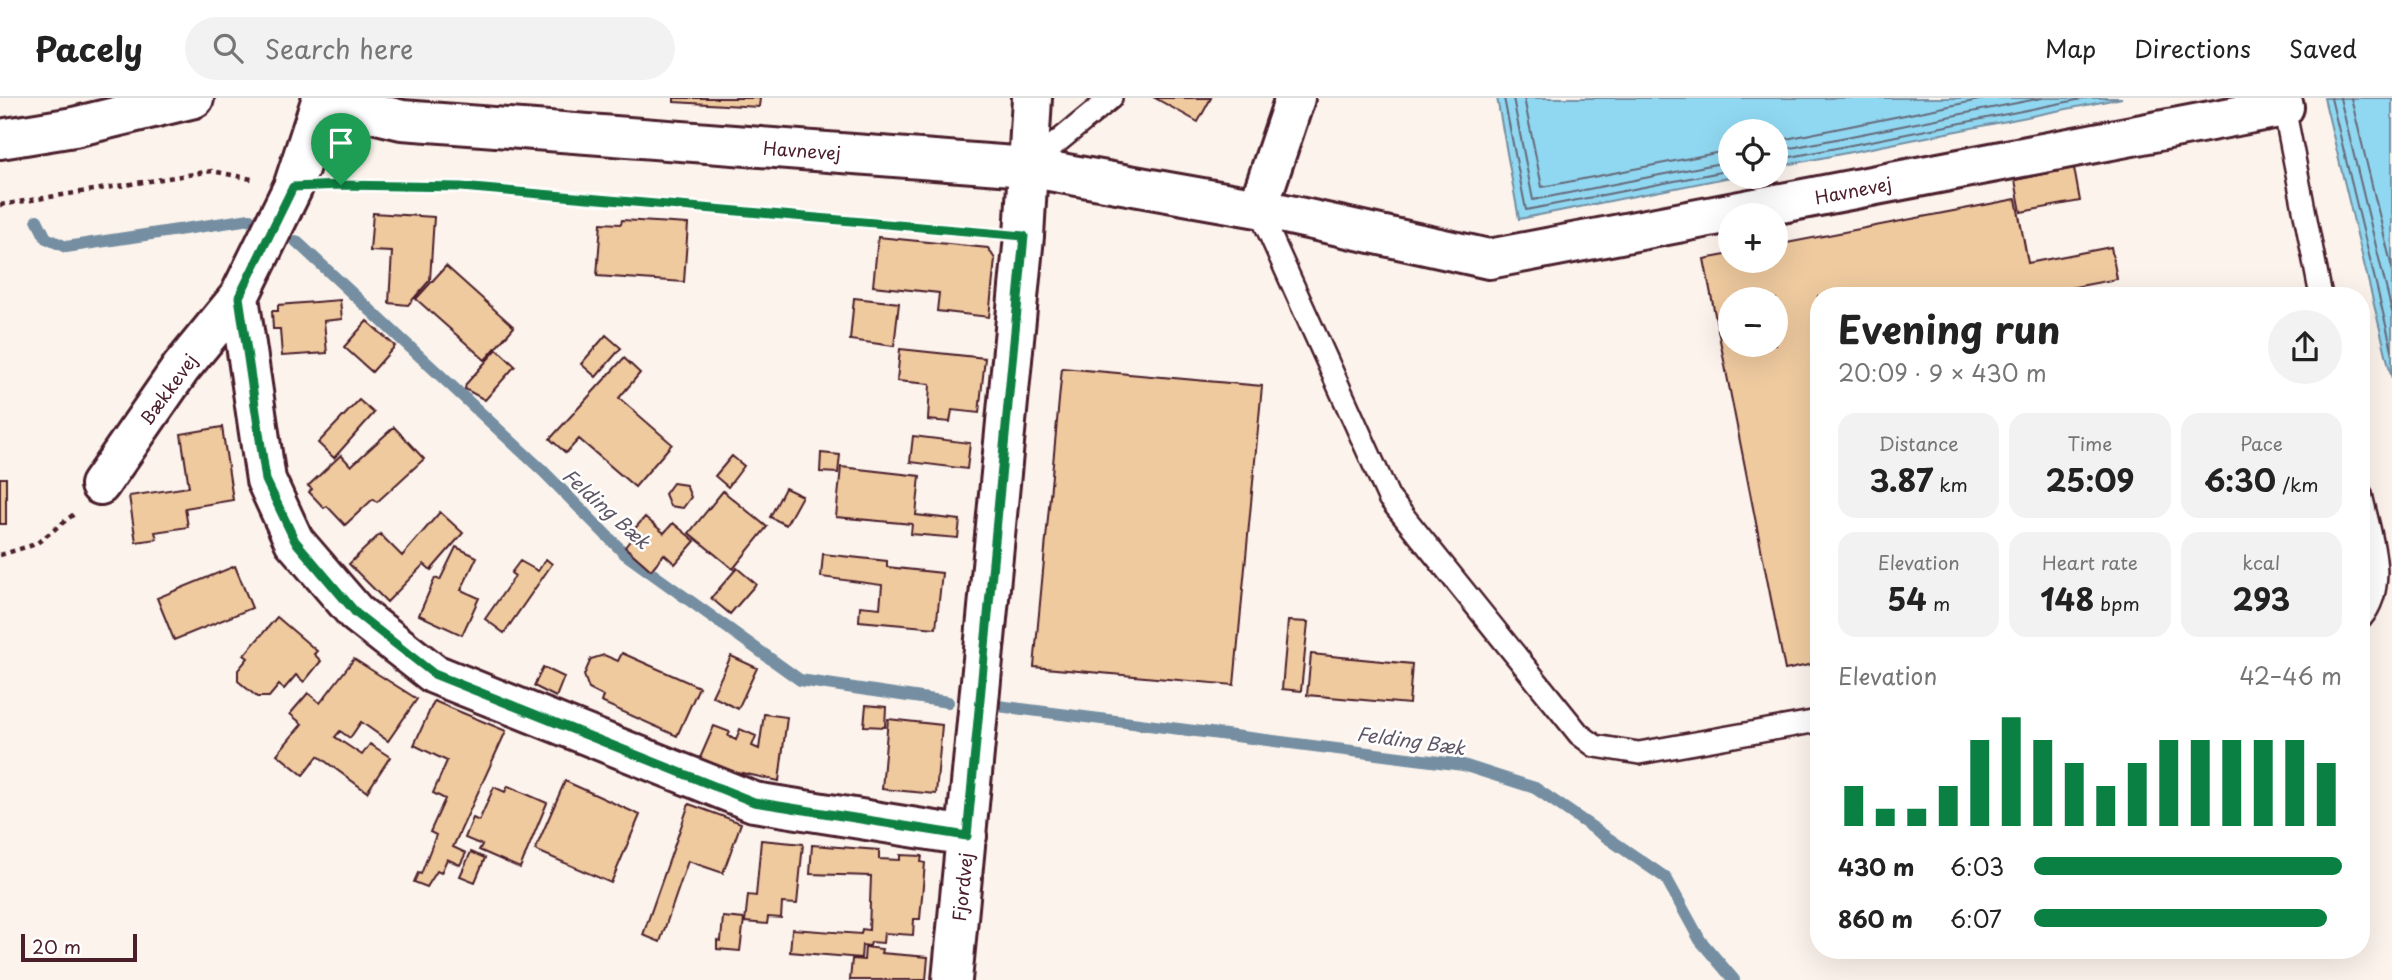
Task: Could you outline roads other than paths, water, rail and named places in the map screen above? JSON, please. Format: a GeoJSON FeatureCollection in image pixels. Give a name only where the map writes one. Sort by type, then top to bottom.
{"type":"FeatureCollection","features":[{"type":"Feature","properties":{"kind":"street"},"geometry":{"type":"LineString","coordinates":[[0,139],[74,127],[194,98]]}},
{"type":"Feature","properties":{"kind":"street","name":"Bækkevej"},"geometry":{"type":"LineString","coordinates":[[100,485],[181,369],[239,297],[293,187],[322,98]]}},
{"type":"Feature","properties":{"kind":"street","name":"Havnevej"},"geometry":{"type":"LineString","coordinates":[[348,98],[377,114],[402,120],[1027,167],[1258,208],[1489,259],[2284,107]]}},
{"type":"Feature","properties":{"kind":"street","name":"Fjordvej"},"geometry":{"type":"LineString","coordinates":[[952,980],[1024,236],[1032,98]]}},
{"type":"Feature","properties":{"kind":"street"},"geometry":{"type":"LineString","coordinates":[[1258,208],[1294,98]]}},
{"type":"Feature","properties":{"kind":"street"},"geometry":{"type":"LineString","coordinates":[[239,297],[266,480],[295,541],[356,613],[434,674],[754,802],[967,836]]}},
{"type":"Feature","properties":{"kind":"lane"},"geometry":{"type":"LineString","coordinates":[[1027,167],[1111,98]]}},
{"type":"Feature","properties":{"kind":"lane"},"geometry":{"type":"LineString","coordinates":[[2284,107],[2319,287]]}},
{"type":"Feature","properties":{"kind":"lane"},"geometry":{"type":"LineString","coordinates":[[1258,208],[1389,498],[1579,734],[1595,746],[1639,753],[1810,723]]}},
{"type":"Feature","properties":{"kind":"lane"},"geometry":{"type":"LineString","coordinates":[[2370,540],[2377,575],[2374,600],[2370,606]]}},
{"type":"Feature","properties":{"kind":"water"},"geometry":{"type":"Polygon","coordinates":[[[1497,98],[2122,98],[1788,165],[1788,119],[1718,119],[1718,180],[1519,219],[1497,98]]]}},
{"type":"Feature","properties":{"kind":"water"},"geometry":{"type":"Polygon","coordinates":[[[2324,98],[2392,98],[2392,379],[2324,98]]]}},
{"type":"Feature","properties":{"kind":"waterway","name":"Felding Bæk"},"geometry":{"type":"LineString","coordinates":[[37,220],[46,238],[66,247],[250,219]]}},
{"type":"Feature","properties":{"kind":"waterway","name":"Felding Bæk"},"geometry":{"type":"LineString","coordinates":[[296,241],[543,471],[625,554],[800,680],[948,702]]}},
{"type":"Feature","properties":{"kind":"waterway","name":"Felding Bæk"},"geometry":{"type":"LineString","coordinates":[[998,706],[1463,765],[1535,788],[1666,878],[1700,940],[1734,980]]}}]}
